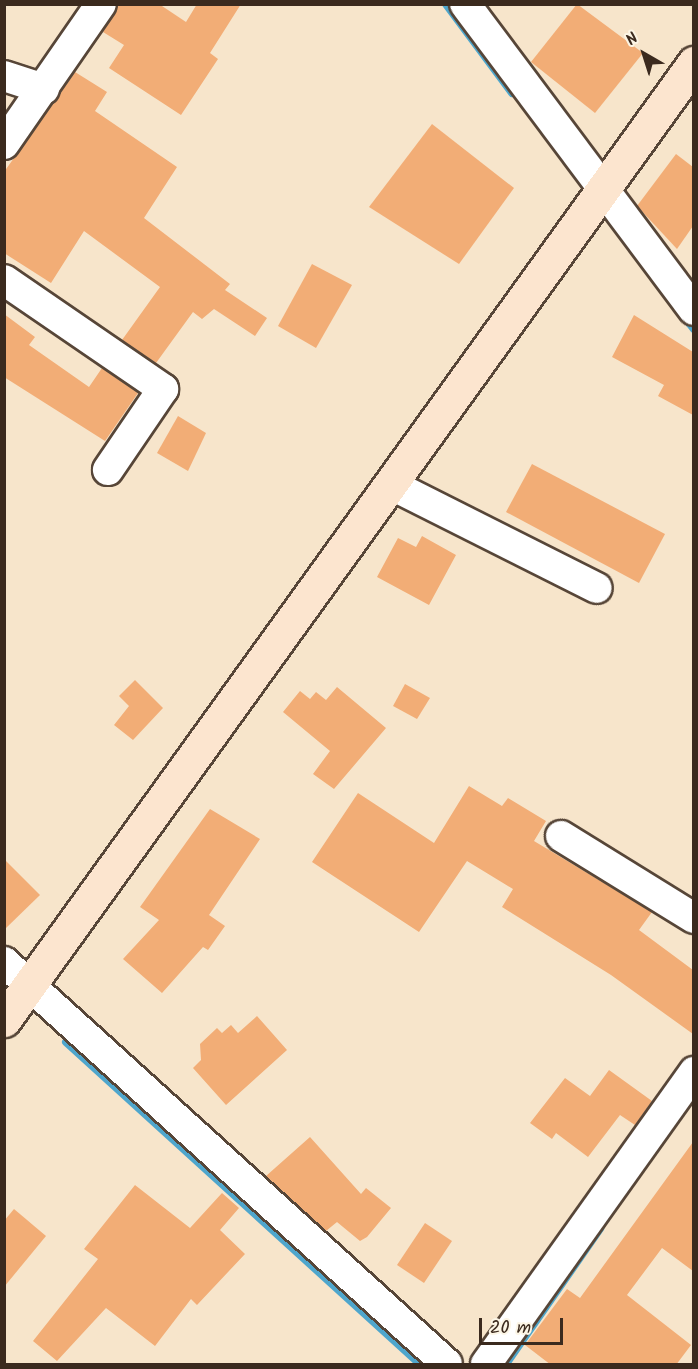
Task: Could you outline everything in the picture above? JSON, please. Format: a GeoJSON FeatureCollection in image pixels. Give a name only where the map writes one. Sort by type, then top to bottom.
{"type":"FeatureCollection","features":[{"type":"Feature","properties":{"kind":"street"},"geometry":{"type":"LineString","coordinates":[[4,144],[101,4]]}},
{"type":"Feature","properties":{"kind":"street"},"geometry":{"type":"LineString","coordinates":[[465,4],[693,310]]}},
{"type":"Feature","properties":{"kind":"street"},"geometry":{"type":"LineString","coordinates":[[4,1020],[604,191],[693,63]]}},
{"type":"Feature","properties":{"kind":"street"},"geometry":{"type":"LineString","coordinates":[[4,76],[44,89]]}},
{"type":"Feature","properties":{"kind":"street"},"geometry":{"type":"LineString","coordinates":[[4,280],[163,389],[108,470]]}},
{"type":"Feature","properties":{"kind":"street"},"geometry":{"type":"LineString","coordinates":[[392,485],[597,588]]}},
{"type":"Feature","properties":{"kind":"street"},"geometry":{"type":"LineString","coordinates":[[561,836],[693,918]]}},
{"type":"Feature","properties":{"kind":"street"},"geometry":{"type":"LineString","coordinates":[[4,962],[447,1365]]}},
{"type":"Feature","properties":{"kind":"street"},"geometry":{"type":"LineString","coordinates":[[486,1365],[693,1072]]}},
{"type":"Feature","properties":{"kind":"building"},"geometry":{"type":"Polygon","coordinates":[[[118,4],[159,4],[186,22],[197,4],[241,4],[210,53],[218,59],[181,115],[109,68],[124,45],[103,32],[118,4]]]}},
{"type":"Feature","properties":{"kind":"building"},"geometry":{"type":"Polygon","coordinates":[[[577,4],[643,53],[595,113],[531,62],[577,4]]]}},
{"type":"Feature","properties":{"kind":"building"},"geometry":{"type":"Polygon","coordinates":[[[75,72],[107,92],[95,111],[177,167],[144,218],[230,284],[225,290],[267,318],[255,336],[214,309],[202,319],[193,312],[156,363],[122,340],[160,287],[84,231],[51,283],[4,253],[4,172],[75,72]]]}},
{"type":"Feature","properties":{"kind":"building"},"geometry":{"type":"Polygon","coordinates":[[[432,124],[514,188],[459,264],[369,207],[432,124]]]}},
{"type":"Feature","properties":{"kind":"building"},"geometry":{"type":"Polygon","coordinates":[[[676,154],[693,167],[693,226],[677,249],[637,206],[676,154]]]}},
{"type":"Feature","properties":{"kind":"building"},"geometry":{"type":"Polygon","coordinates":[[[312,264],[352,285],[316,348],[278,326],[312,264]]]}},
{"type":"Feature","properties":{"kind":"building"},"geometry":{"type":"Polygon","coordinates":[[[4,314],[35,337],[29,345],[89,387],[102,368],[138,393],[105,441],[4,377],[4,314]]]}},
{"type":"Feature","properties":{"kind":"building"},"geometry":{"type":"Polygon","coordinates":[[[634,315],[693,352],[693,415],[658,396],[664,385],[612,357],[634,315]]]}},
{"type":"Feature","properties":{"kind":"building"},"geometry":{"type":"Polygon","coordinates":[[[178,416],[206,433],[188,471],[157,453],[178,416]]]}},
{"type":"Feature","properties":{"kind":"building"},"geometry":{"type":"Polygon","coordinates":[[[532,464],[665,534],[639,583],[506,512],[532,464]]]}},
{"type":"Feature","properties":{"kind":"building"},"geometry":{"type":"Polygon","coordinates":[[[422,536],[456,555],[429,605],[377,577],[398,538],[416,547],[422,536]]]}},
{"type":"Feature","properties":{"kind":"building"},"geometry":{"type":"Polygon","coordinates":[[[135,680],[163,708],[133,740],[114,725],[129,706],[119,696],[135,680]]]}},
{"type":"Feature","properties":{"kind":"building"},"geometry":{"type":"Polygon","coordinates":[[[405,684],[430,698],[417,719],[393,706],[405,684]]]}},
{"type":"Feature","properties":{"kind":"building"},"geometry":{"type":"Polygon","coordinates":[[[337,687],[386,728],[334,789],[313,774],[330,751],[283,712],[300,691],[310,699],[316,692],[326,700],[337,687]]]}},
{"type":"Feature","properties":{"kind":"building"},"geometry":{"type":"Polygon","coordinates":[[[469,786],[502,806],[508,798],[546,821],[534,841],[652,912],[639,930],[693,970],[693,1034],[611,975],[502,907],[513,889],[467,861],[419,932],[312,862],[358,793],[434,843],[469,786]]]}},
{"type":"Feature","properties":{"kind":"building"},"geometry":{"type":"Polygon","coordinates":[[[210,809],[260,839],[209,915],[225,926],[208,950],[203,947],[162,993],[123,959],[159,920],[140,907],[210,809]]]}},
{"type":"Feature","properties":{"kind":"building"},"geometry":{"type":"Polygon","coordinates":[[[4,859],[40,895],[4,930],[4,859]]]}},
{"type":"Feature","properties":{"kind":"building"},"geometry":{"type":"Polygon","coordinates":[[[257,1016],[287,1050],[226,1105],[193,1068],[201,1060],[200,1044],[217,1028],[222,1033],[231,1025],[238,1033],[257,1016]]]}},
{"type":"Feature","properties":{"kind":"building"},"geometry":{"type":"Polygon","coordinates":[[[609,1070],[652,1101],[635,1125],[620,1115],[588,1157],[556,1133],[552,1139],[530,1123],[565,1078],[590,1096],[609,1070]]]}},
{"type":"Feature","properties":{"kind":"building"},"geometry":{"type":"Polygon","coordinates":[[[310,1137],[361,1194],[366,1188],[391,1208],[367,1237],[360,1241],[337,1222],[326,1231],[266,1176],[310,1137]]]}},
{"type":"Feature","properties":{"kind":"building"},"geometry":{"type":"Polygon","coordinates":[[[693,1142],[693,1271],[662,1248],[627,1295],[691,1345],[676,1365],[551,1365],[525,1345],[567,1289],[580,1298],[693,1142]]]}},
{"type":"Feature","properties":{"kind":"building"},"geometry":{"type":"Polygon","coordinates":[[[135,1185],[190,1228],[222,1193],[239,1208],[220,1230],[245,1254],[197,1305],[191,1299],[155,1346],[106,1308],[57,1361],[33,1341],[98,1259],[84,1249],[135,1185]]]}},
{"type":"Feature","properties":{"kind":"building"},"geometry":{"type":"Polygon","coordinates":[[[14,1209],[46,1236],[4,1287],[4,1221],[14,1209]]]}},
{"type":"Feature","properties":{"kind":"building"},"geometry":{"type":"Polygon","coordinates":[[[425,1223],[452,1241],[424,1283],[397,1265],[425,1223]]]}},
{"type":"Feature","properties":{"kind":"waterway"},"geometry":{"type":"LineString","coordinates":[[446,4],[512,93]]}},
{"type":"Feature","properties":{"kind":"waterway"},"geometry":{"type":"LineString","coordinates":[[683,315],[694,329]]}},
{"type":"Feature","properties":{"kind":"waterway"},"geometry":{"type":"LineString","coordinates":[[66,1042],[420,1364]]}},
{"type":"Feature","properties":{"kind":"waterway"},"geometry":{"type":"LineString","coordinates":[[506,1364],[600,1229]]}}]}
